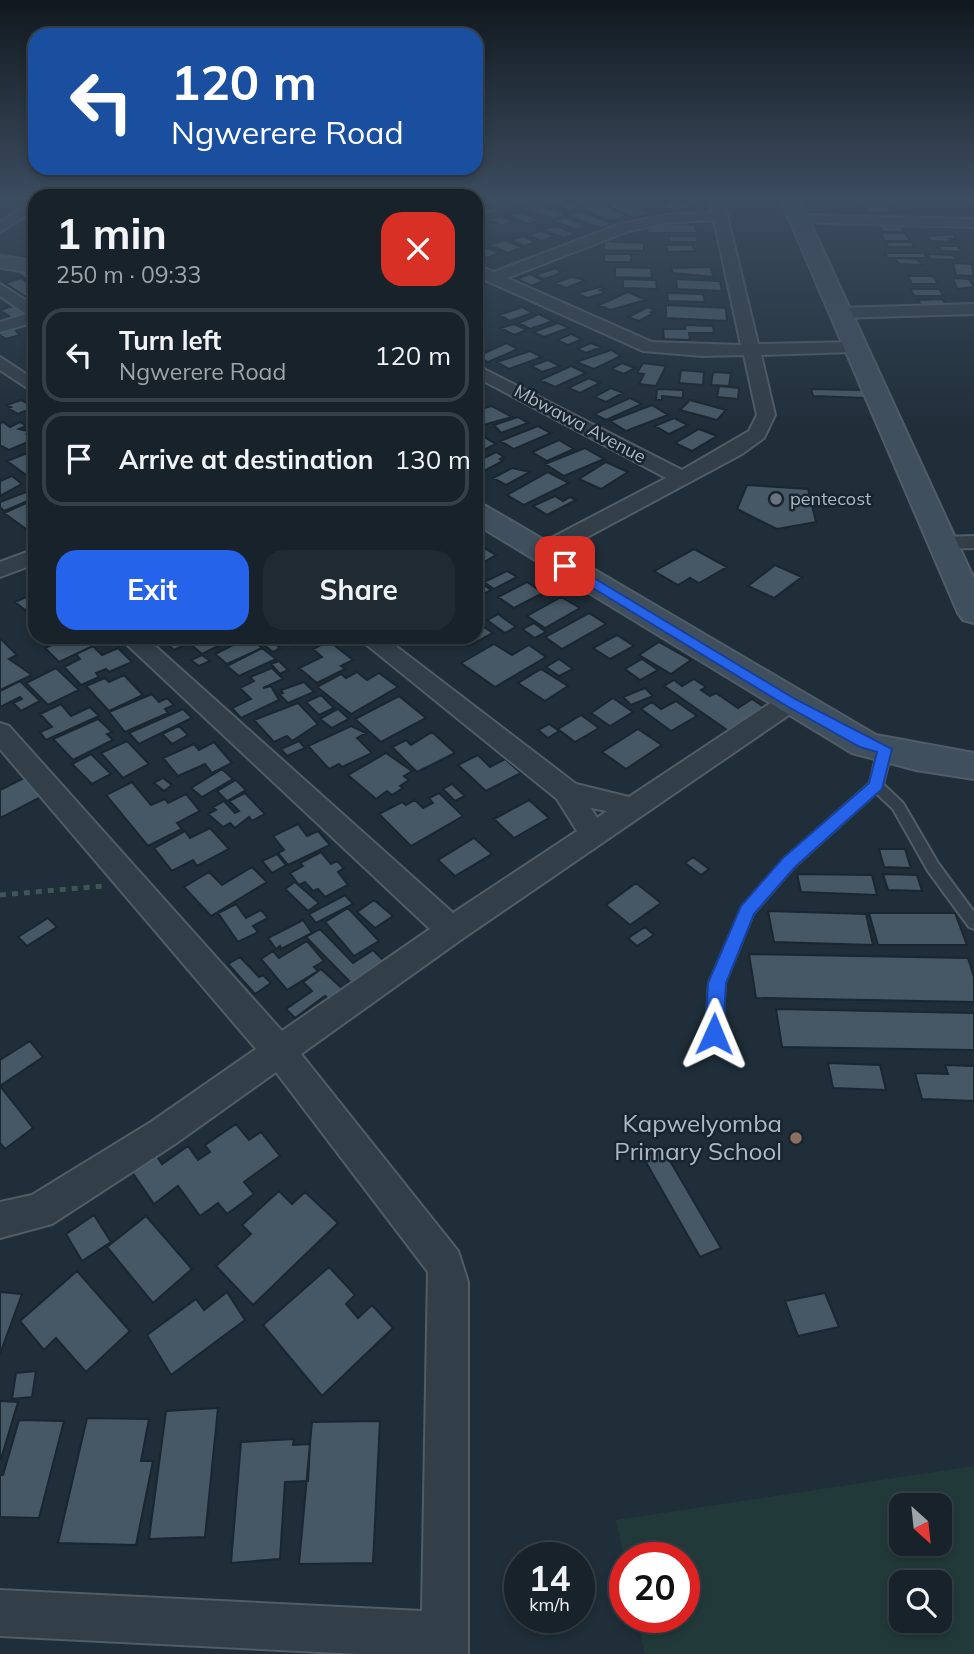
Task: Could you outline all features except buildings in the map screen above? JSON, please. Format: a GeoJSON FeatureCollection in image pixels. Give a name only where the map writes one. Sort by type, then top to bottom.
{"type":"FeatureCollection","features":[{"type":"Feature","properties":{"kind":"street"},"geometry":{"type":"LineString","coordinates":[[487,275],[649,348],[673,351],[853,347]]}},
{"type":"Feature","properties":{"kind":"street"},"geometry":{"type":"LineString","coordinates":[[493,278],[500,275]]}},
{"type":"Feature","properties":{"kind":"street"},"geometry":{"type":"LineString","coordinates":[[542,552],[683,479],[757,434],[766,415],[734,275]]}},
{"type":"Feature","properties":{"kind":"street"},"geometry":{"type":"LineString","coordinates":[[822,275],[974,612]]}},
{"type":"Feature","properties":{"kind":"street"},"geometry":{"type":"LineString","coordinates":[[0,289],[28,310]]}},
{"type":"Feature","properties":{"kind":"street"},"geometry":{"type":"LineString","coordinates":[[838,313],[974,309]]}},
{"type":"Feature","properties":{"kind":"street"},"geometry":{"type":"LineString","coordinates":[[0,327],[28,317]]}},
{"type":"Feature","properties":{"kind":"street"},"geometry":{"type":"LineString","coordinates":[[1,365],[28,383]]}},
{"type":"Feature","properties":{"kind":"street","name":"Mbwawa Avenue"},"geometry":{"type":"LineString","coordinates":[[483,374],[683,479]]}},
{"type":"Feature","properties":{"kind":"street"},"geometry":{"type":"LineString","coordinates":[[483,516],[790,702],[865,744],[974,766]]}},
{"type":"Feature","properties":{"kind":"street"},"geometry":{"type":"LineString","coordinates":[[942,543],[974,542]]}},
{"type":"Feature","properties":{"kind":"street"},"geometry":{"type":"LineString","coordinates":[[0,570],[28,559]]}},
{"type":"Feature","properties":{"kind":"street"},"geometry":{"type":"LineString","coordinates":[[139,644],[451,930]]}},
{"type":"Feature","properties":{"kind":"street"},"geometry":{"type":"LineString","coordinates":[[378,644],[567,792],[594,835]]}},
{"type":"Feature","properties":{"kind":"street"},"geometry":{"type":"LineString","coordinates":[[0,1220],[39,1211],[163,1133],[451,930],[790,702]]}},
{"type":"Feature","properties":{"kind":"street"},"geometry":{"type":"LineString","coordinates":[[0,732],[279,1051],[445,1264],[449,1282],[445,1645],[0,1612]]}},
{"type":"Feature","properties":{"kind":"street"},"geometry":{"type":"LineString","coordinates":[[567,792],[633,808]]}},
{"type":"Feature","properties":{"kind":"lane"},"geometry":{"type":"LineString","coordinates":[[714,1034],[717,983],[747,911],[789,863],[876,785],[885,749]]}},
{"type":"Feature","properties":{"kind":"lane"},"geometry":{"type":"LineString","coordinates":[[876,785],[898,806],[933,867],[974,923]]}},
{"type":"Feature","properties":{"kind":"path"},"geometry":{"type":"LineString","coordinates":[[0,895],[131,882]]}},
{"type":"Feature","properties":{"kind":"green space"},"geometry":{"type":"Polygon","coordinates":[[[974,1466],[974,1654],[645,1654],[640,1633],[700,1633],[700,1542],[621,1542],[616,1520],[974,1466]]]}},
{"type":"Feature","properties":{"kind":"place","name":"pentecost"},"geometry":{"type":"Point","coordinates":[776,499]}},
{"type":"Feature","properties":{"kind":"place","name":"Kapwelyomba Primary School"},"geometry":{"type":"Point","coordinates":[796,1138]}},
{"type":"Feature","properties":{"kind":"route"},"geometry":{"type":"LineString","coordinates":[[565,566],[790,702],[865,744],[885,749],[876,785],[789,863],[747,911],[717,983],[714,1034]]}}]}
